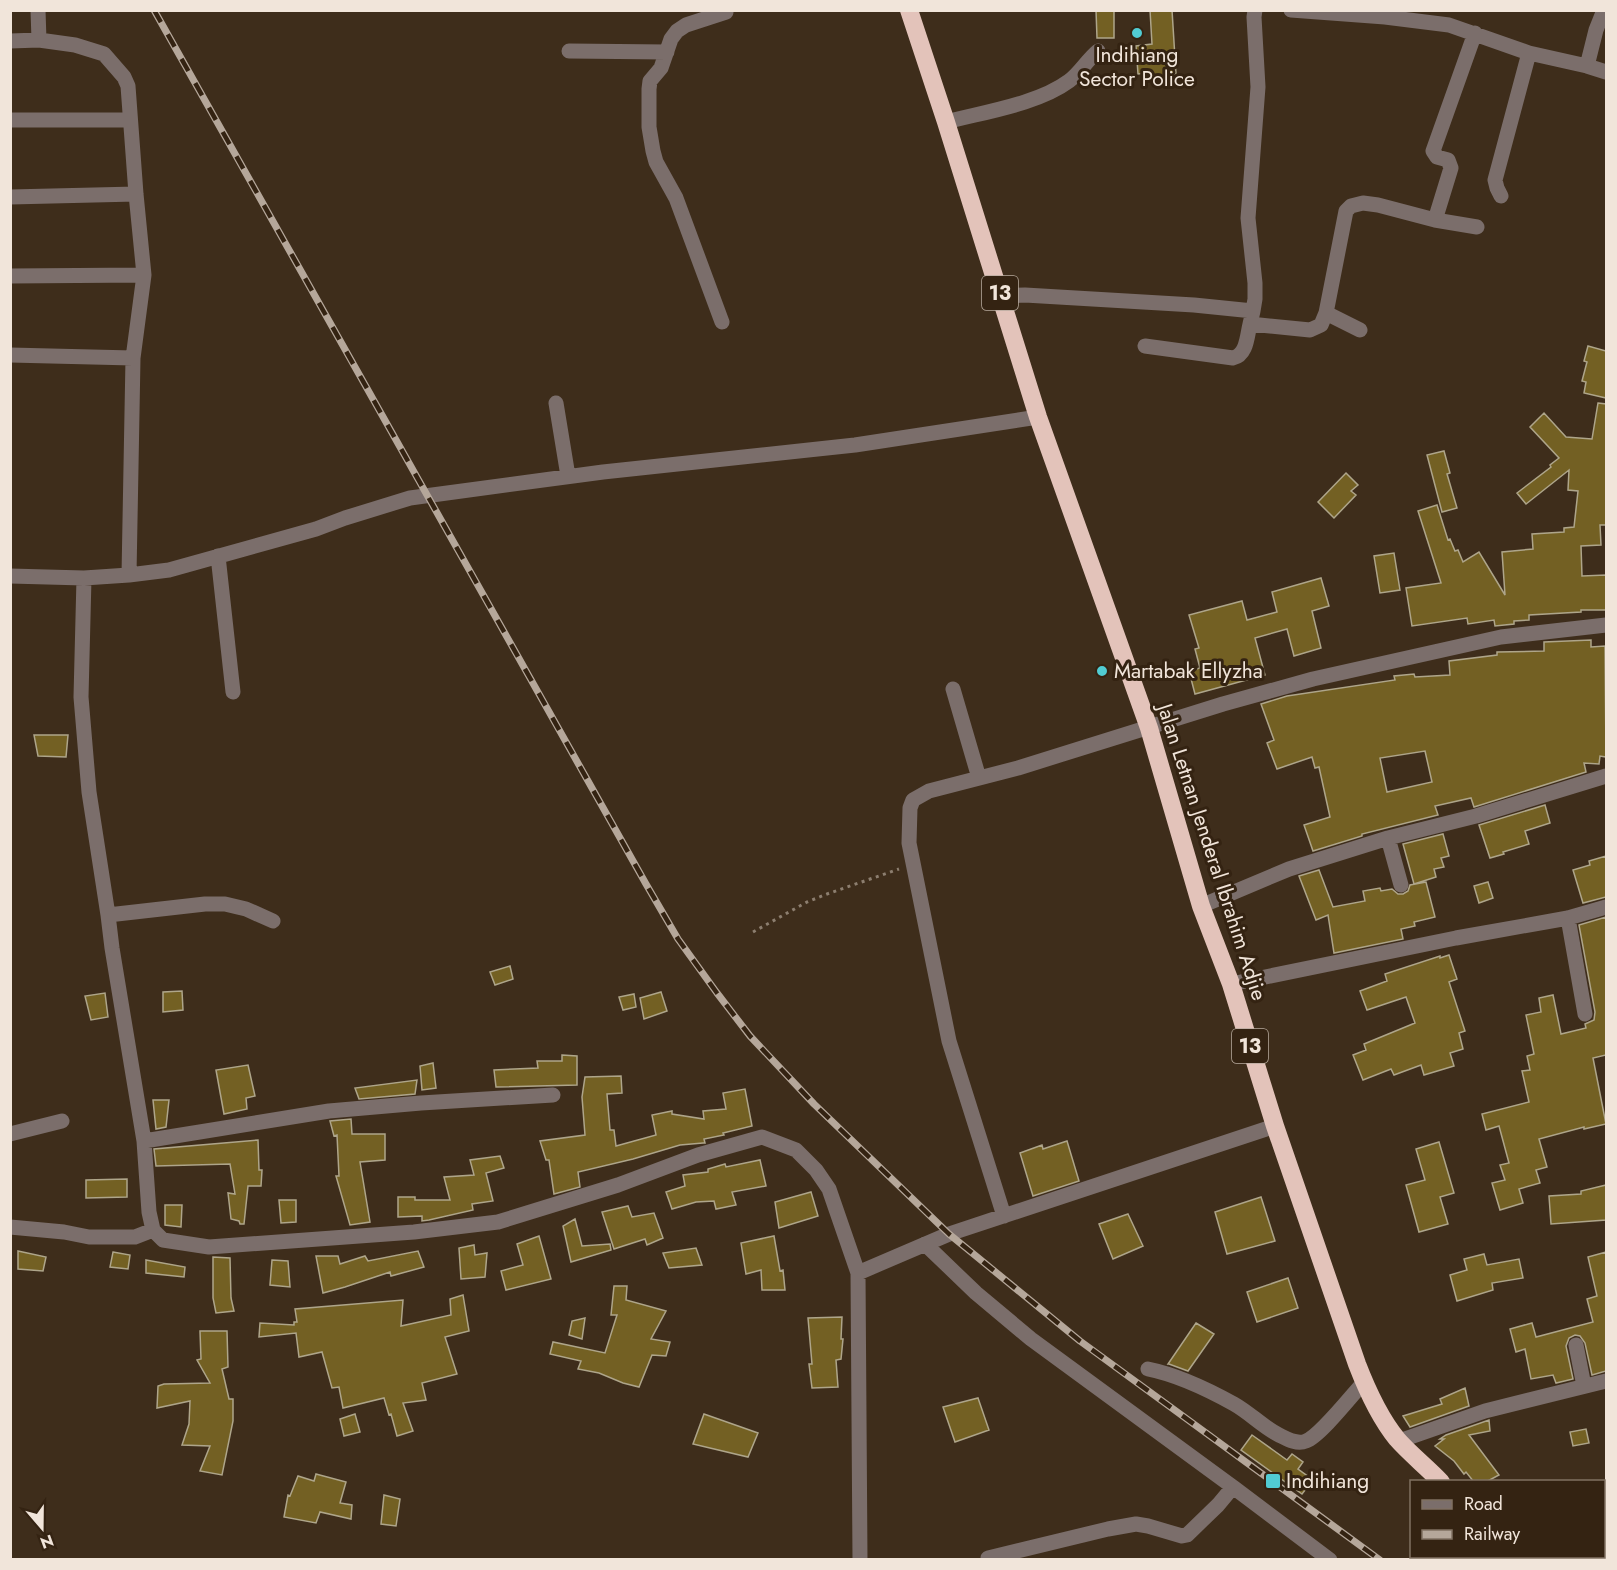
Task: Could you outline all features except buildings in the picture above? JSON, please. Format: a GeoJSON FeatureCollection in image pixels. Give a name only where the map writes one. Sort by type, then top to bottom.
{"type":"FeatureCollection","features":[{"type":"Feature","properties":{"kind":"highway","name":"Jalan Letnan Jenderal Ibrahim Adjie"},"geometry":{"type":"LineString","coordinates":[[909,10],[1038,417],[1149,728],[1201,906],[1231,984],[1275,1126],[1364,1382],[1384,1421],[1399,1441],[1439,1480]]}},
{"type":"Feature","properties":{"kind":"street"},"geometry":{"type":"LineString","coordinates":[[38,10],[39,40]]}},
{"type":"Feature","properties":{"kind":"street"},"geometry":{"type":"LineString","coordinates":[[1144,346],[1233,358],[1238,357],[1244,351],[1255,298],[1248,218],[1258,87],[1255,10]]}},
{"type":"Feature","properties":{"kind":"street"},"geometry":{"type":"LineString","coordinates":[[1291,10],[1385,17],[1451,18],[1475,33],[1529,53],[1606,72]]}},
{"type":"Feature","properties":{"kind":"street"},"geometry":{"type":"LineString","coordinates":[[1587,66],[1596,30],[1604,10]]}},
{"type":"Feature","properties":{"kind":"street"},"geometry":{"type":"LineString","coordinates":[[722,322],[676,198],[652,151],[649,127],[649,89],[650,81],[662,68],[670,39],[677,31],[686,25],[728,11]]}},
{"type":"Feature","properties":{"kind":"street"},"geometry":{"type":"LineString","coordinates":[[1436,220],[1451,168],[1448,160],[1437,157],[1434,151],[1475,33]]}},
{"type":"Feature","properties":{"kind":"street"},"geometry":{"type":"LineString","coordinates":[[10,41],[39,40],[75,45],[104,54],[124,77],[128,86],[144,275],[133,358],[129,575]]}},
{"type":"Feature","properties":{"kind":"street"},"geometry":{"type":"LineString","coordinates":[[569,51],[667,52]]}},
{"type":"Feature","properties":{"kind":"street"},"geometry":{"type":"LineString","coordinates":[[946,122],[1030,100],[1053,91],[1070,80],[1098,51]]}},
{"type":"Feature","properties":{"kind":"street"},"geometry":{"type":"LineString","coordinates":[[1501,196],[1495,180],[1529,53]]}},
{"type":"Feature","properties":{"kind":"street"},"geometry":{"type":"LineString","coordinates":[[10,120],[130,120]]}},
{"type":"Feature","properties":{"kind":"street"},"geometry":{"type":"LineString","coordinates":[[10,197],[136,194]]}},
{"type":"Feature","properties":{"kind":"street"},"geometry":{"type":"LineString","coordinates":[[1001,296],[1025,295],[1183,304],[1310,330],[1321,324],[1326,313],[1346,211],[1351,206],[1363,203],[1378,205],[1436,220],[1477,227]]}},
{"type":"Feature","properties":{"kind":"street"},"geometry":{"type":"LineString","coordinates":[[10,276],[144,275]]}},
{"type":"Feature","properties":{"kind":"street"},"geometry":{"type":"LineString","coordinates":[[1326,313],[1360,330]]}},
{"type":"Feature","properties":{"kind":"street"},"geometry":{"type":"LineString","coordinates":[[10,355],[133,358]]}},
{"type":"Feature","properties":{"kind":"street"},"geometry":{"type":"LineString","coordinates":[[556,403],[568,476]]}},
{"type":"Feature","properties":{"kind":"street"},"geometry":{"type":"LineString","coordinates":[[10,576],[84,578],[169,570],[316,529],[410,498],[568,476],[855,445],[1038,417]]}},
{"type":"Feature","properties":{"kind":"street"},"geometry":{"type":"LineString","coordinates":[[218,556],[233,692]]}},
{"type":"Feature","properties":{"kind":"street"},"geometry":{"type":"LineString","coordinates":[[84,578],[81,697],[89,792],[144,1141],[149,1212],[153,1230],[164,1240],[209,1246],[414,1233],[498,1222],[628,1181],[698,1155],[762,1137],[796,1150],[816,1170],[829,1189],[858,1273],[860,1560]]}},
{"type":"Feature","properties":{"kind":"street"},"geometry":{"type":"LineString","coordinates":[[1004,1216],[948,1041],[912,864],[909,843],[912,800],[929,791],[1313,679],[1500,637],[1606,625]]}},
{"type":"Feature","properties":{"kind":"street"},"geometry":{"type":"LineString","coordinates":[[953,689],[979,778]]}},
{"type":"Feature","properties":{"kind":"street"},"geometry":{"type":"LineString","coordinates":[[1201,906],[1289,869],[1388,838],[1476,816],[1606,776]]}},
{"type":"Feature","properties":{"kind":"street"},"geometry":{"type":"LineString","coordinates":[[1388,838],[1401,885]]}},
{"type":"Feature","properties":{"kind":"street"},"geometry":{"type":"LineString","coordinates":[[108,915],[205,904],[225,904],[246,909],[273,921]]}},
{"type":"Feature","properties":{"kind":"street"},"geometry":{"type":"LineString","coordinates":[[1231,984],[1445,940],[1568,918],[1606,907]]}},
{"type":"Feature","properties":{"kind":"street"},"geometry":{"type":"LineString","coordinates":[[1568,918],[1585,1014]]}},
{"type":"Feature","properties":{"kind":"street"},"geometry":{"type":"LineString","coordinates":[[144,1141],[328,1111],[553,1095]]}},
{"type":"Feature","properties":{"kind":"street"},"geometry":{"type":"LineString","coordinates":[[10,1134],[62,1121]]}},
{"type":"Feature","properties":{"kind":"street"},"geometry":{"type":"LineString","coordinates":[[858,1273],[925,1244],[1004,1216],[1275,1126]]}},
{"type":"Feature","properties":{"kind":"street"},"geometry":{"type":"LineString","coordinates":[[10,1227],[64,1232],[89,1237],[135,1237],[153,1230]]}},
{"type":"Feature","properties":{"kind":"street"},"geometry":{"type":"LineString","coordinates":[[925,1244],[976,1293],[1031,1339],[1330,1560]]}},
{"type":"Feature","properties":{"kind":"street"},"geometry":{"type":"LineString","coordinates":[[1576,1345],[1584,1386]]}},
{"type":"Feature","properties":{"kind":"street"},"geometry":{"type":"LineString","coordinates":[[1148,1369],[1170,1373],[1234,1404],[1279,1435],[1296,1443],[1313,1436],[1364,1382]]}},
{"type":"Feature","properties":{"kind":"street"},"geometry":{"type":"LineString","coordinates":[[1399,1441],[1485,1411],[1606,1381]]}},
{"type":"Feature","properties":{"kind":"street"},"geometry":{"type":"LineString","coordinates":[[988,1558],[1136,1524],[1187,1535],[1233,1487]]}},
{"type":"Feature","properties":{"kind":"path"},"geometry":{"type":"LineString","coordinates":[[753,932],[807,902],[912,864]]}},
{"type":"Feature","properties":{"kind":"railway"},"geometry":{"type":"LineString","coordinates":[[154,10],[646,884],[678,939],[750,1036],[814,1104],[949,1234],[1080,1341],[1380,1560]]}},
{"type":"Feature","properties":{"kind":"place","name":"Indihiang Sector Police"},"geometry":{"type":"Point","coordinates":[1137,33]}},
{"type":"Feature","properties":{"kind":"place","name":"Martabak Ellyzha"},"geometry":{"type":"Point","coordinates":[1102,671]}},
{"type":"Feature","properties":{"kind":"place","name":"Indihiang"},"geometry":{"type":"Point","coordinates":[1273,1481]}}]}
